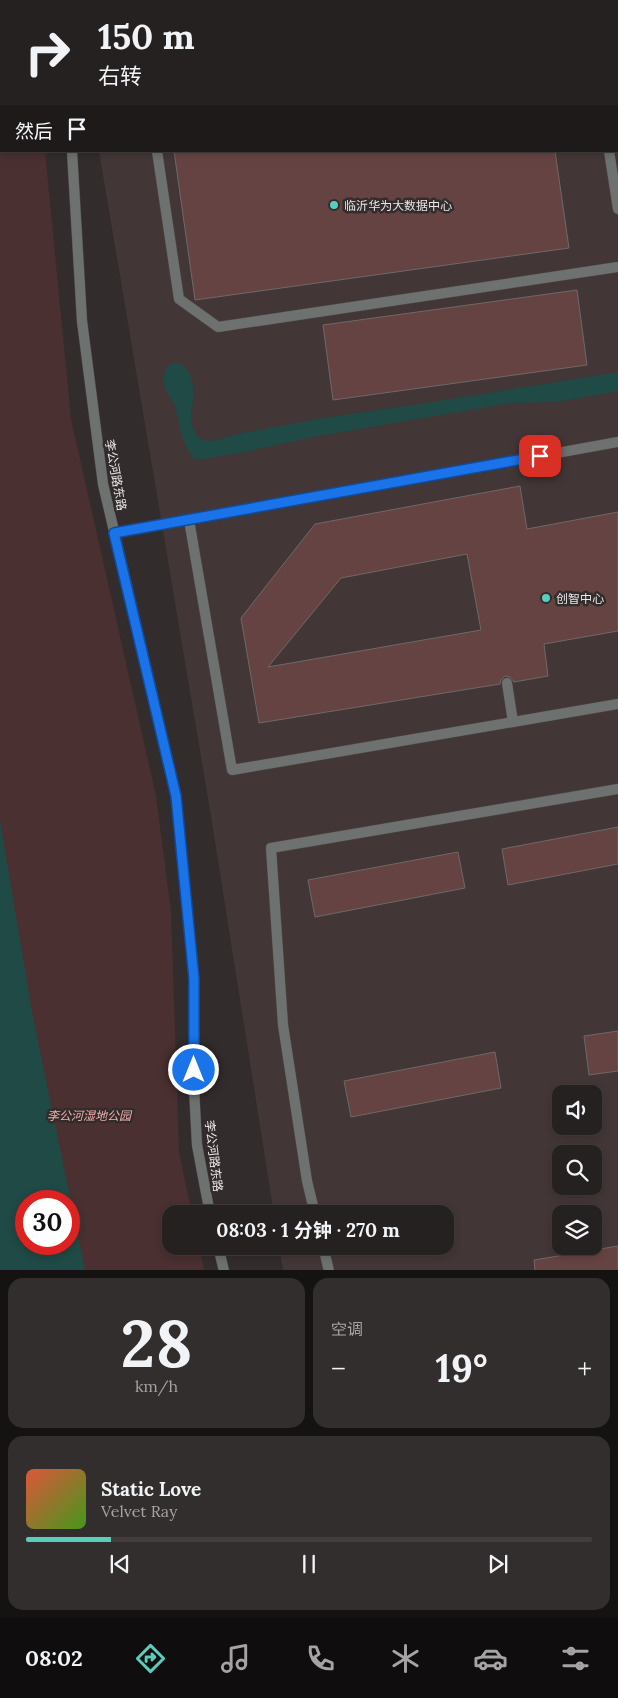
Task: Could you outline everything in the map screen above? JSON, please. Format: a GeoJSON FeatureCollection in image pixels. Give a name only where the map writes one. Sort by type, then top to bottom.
{"type":"FeatureCollection","features":[{"type":"Feature","properties":{"kind":"street","name":"李公河路东路"},"geometry":{"type":"LineString","coordinates":[[72,152],[82,321],[103,484],[176,796],[194,979],[194,1088],[197,1145],[208,1205]]}},
{"type":"Feature","properties":{"kind":"street"},"geometry":{"type":"LineString","coordinates":[[157,152],[179,299],[218,327],[618,267]]}},
{"type":"Feature","properties":{"kind":"street"},"geometry":{"type":"LineString","coordinates":[[609,152],[618,210]]}},
{"type":"Feature","properties":{"kind":"street"},"geometry":{"type":"LineString","coordinates":[[114,533],[618,442]]}},
{"type":"Feature","properties":{"kind":"street"},"geometry":{"type":"LineString","coordinates":[[189,520],[232,770],[618,704]]}},
{"type":"Feature","properties":{"kind":"street"},"geometry":{"type":"LineString","coordinates":[[507,683],[513,722]]}},
{"type":"Feature","properties":{"kind":"street"},"geometry":{"type":"LineString","coordinates":[[313,1205],[307,1181],[283,1025],[271,848],[618,789]]}},
{"type":"Feature","properties":{"kind":"street"},"geometry":{"type":"LineString","coordinates":[[220,1255],[224,1270]]}},
{"type":"Feature","properties":{"kind":"street"},"geometry":{"type":"LineString","coordinates":[[325,1255],[329,1270]]}},
{"type":"Feature","properties":{"kind":"shaded area"},"geometry":{"type":"Polygon","coordinates":[[[99,152],[618,152],[618,1270],[283,1270],[280,1255],[454,1255],[454,1205],[273,1205],[210,810],[99,152]]]}},
{"type":"Feature","properties":{"kind":"green space","name":"李公河湿地公园"},"geometry":{"type":"Polygon","coordinates":[[[0,152],[45,152],[71,419],[156,796],[171,911],[179,1152],[190,1205],[162,1205],[162,1255],[201,1255],[204,1270],[0,1270],[0,152]]]}},
{"type":"Feature","properties":{"kind":"water"},"geometry":{"type":"Polygon","coordinates":[[[182,364],[191,379],[193,398],[191,419],[195,433],[201,440],[213,441],[242,433],[323,418],[618,372],[618,391],[558,402],[511,403],[313,437],[250,451],[194,459],[181,433],[174,404],[164,386],[166,369],[169,365],[182,364]]]}},
{"type":"Feature","properties":{"kind":"water"},"geometry":{"type":"Polygon","coordinates":[[[0,821],[32,1012],[69,1190],[15,1190],[15,1255],[80,1255],[80,1246],[85,1270],[0,1270],[0,821]]]}},
{"type":"Feature","properties":{"kind":"building","name":"临沂华为大数据中心"},"geometry":{"type":"Polygon","coordinates":[[[174,152],[555,152],[569,248],[195,300],[174,152]]]}},
{"type":"Feature","properties":{"kind":"building"},"geometry":{"type":"Polygon","coordinates":[[[577,290],[587,365],[333,400],[323,325],[577,290]]]}},
{"type":"Feature","properties":{"kind":"building","name":"创智中心"},"geometry":{"type":"Polygon","coordinates":[[[520,486],[527,529],[618,512],[618,631],[544,644],[548,676],[514,682],[510,677],[505,676],[500,684],[259,723],[241,618],[315,524],[520,486]],[[467,554],[341,578],[268,667],[481,630],[467,554]]]}},
{"type":"Feature","properties":{"kind":"building"},"geometry":{"type":"Polygon","coordinates":[[[618,827],[618,864],[508,885],[502,849],[618,827]]]}},
{"type":"Feature","properties":{"kind":"building"},"geometry":{"type":"Polygon","coordinates":[[[458,852],[465,888],[315,917],[308,880],[458,852]]]}},
{"type":"Feature","properties":{"kind":"building"},"geometry":{"type":"Polygon","coordinates":[[[618,1031],[618,1071],[589,1075],[584,1036],[618,1031]]]}},
{"type":"Feature","properties":{"kind":"building"},"geometry":{"type":"Polygon","coordinates":[[[495,1052],[501,1088],[351,1117],[344,1081],[495,1052]]]}},
{"type":"Feature","properties":{"kind":"building"},"geometry":{"type":"Polygon","coordinates":[[[618,1246],[618,1270],[535,1270],[534,1260],[564,1255],[602,1255],[602,1249],[618,1246]]]}},
{"type":"Feature","properties":{"kind":"place","name":"临沂华为大数据中心"},"geometry":{"type":"Point","coordinates":[334,205]}},
{"type":"Feature","properties":{"kind":"place","name":"创智中心"},"geometry":{"type":"Point","coordinates":[546,598]}},
{"type":"Feature","properties":{"kind":"route"},"geometry":{"type":"LineString","coordinates":[[194,1070],[194,979],[176,796],[114,533],[540,456]]}}]}
